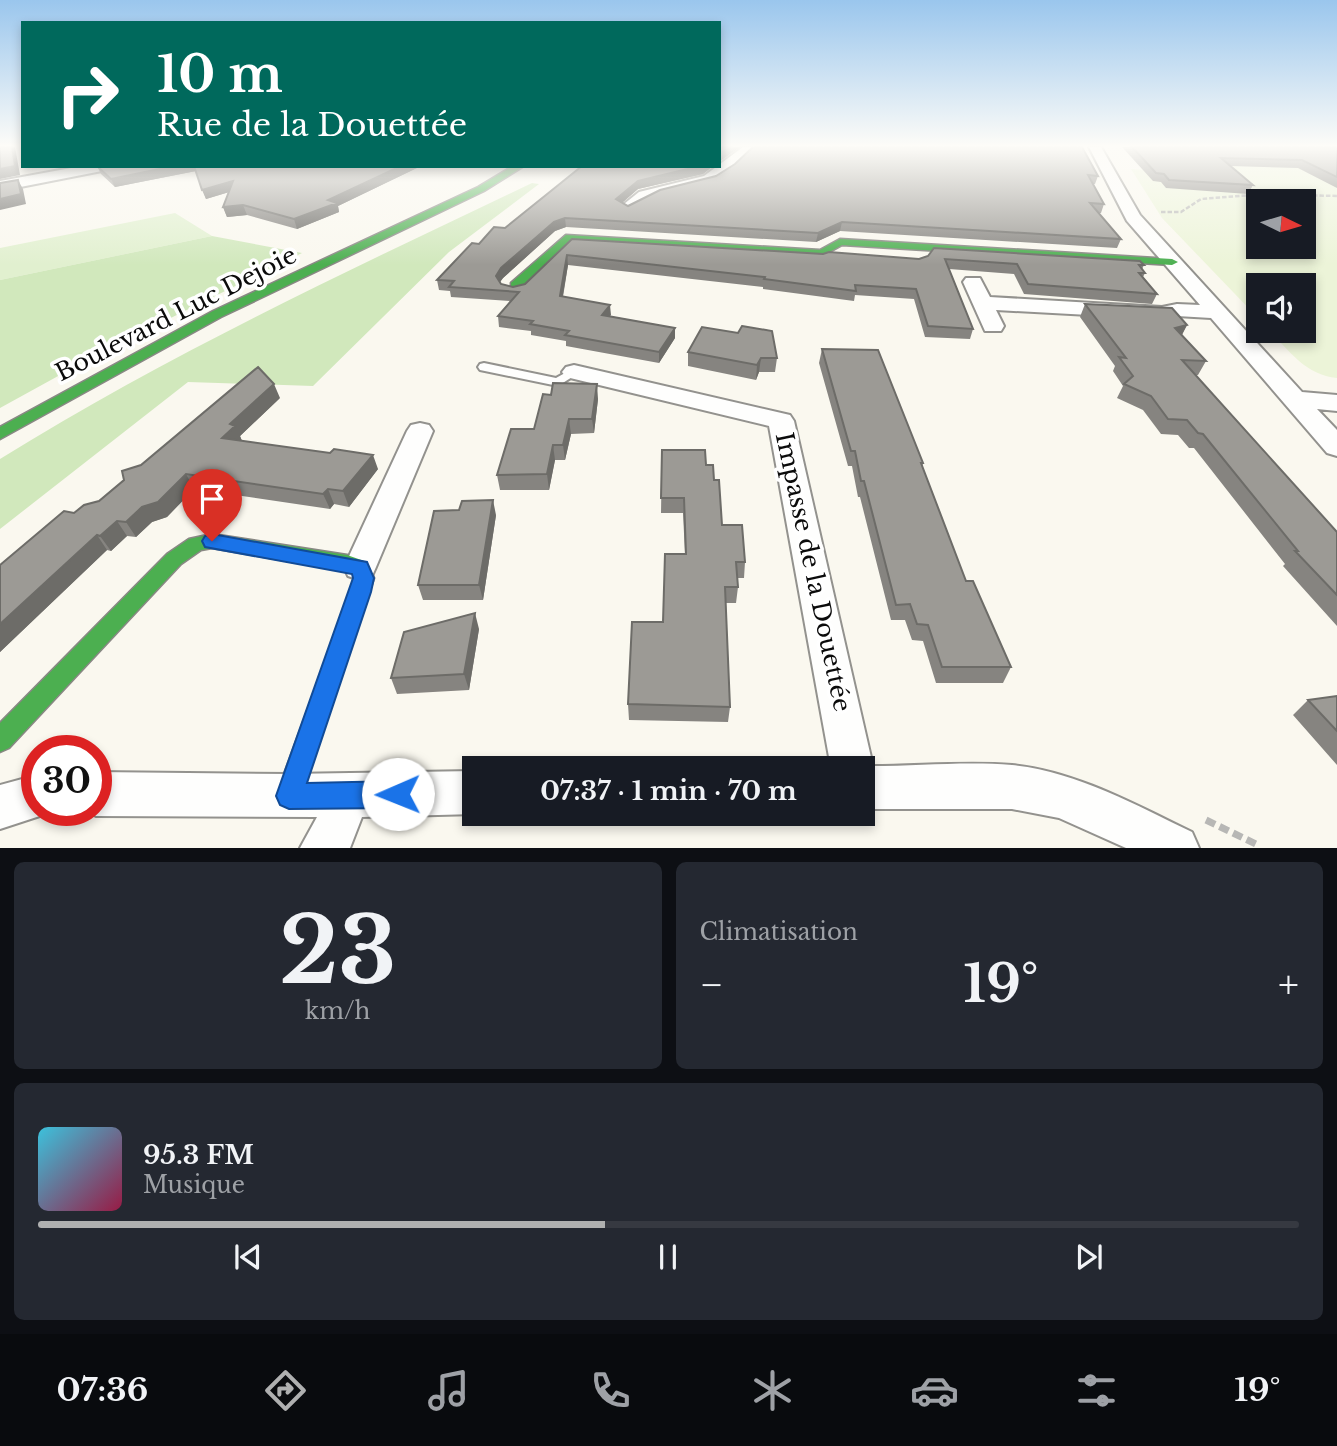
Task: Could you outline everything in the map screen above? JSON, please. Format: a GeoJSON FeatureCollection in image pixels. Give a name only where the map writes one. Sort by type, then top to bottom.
{"type":"FeatureCollection","features":[{"type":"Feature","properties":{"kind":"street","name":"Boulevard Luc Dejoie"},"geometry":{"type":"LineString","coordinates":[[0,434],[216,314],[485,187]]}},
{"type":"Feature","properties":{"kind":"street","name":"Boulevard Luc Dejoie"},"geometry":{"type":"LineString","coordinates":[[376,239],[507,187]]}},
{"type":"Feature","properties":{"kind":"street"},"geometry":{"type":"LineString","coordinates":[[627,208],[639,195],[680,187]]}},
{"type":"Feature","properties":{"kind":"street"},"geometry":{"type":"LineString","coordinates":[[1116,187],[1129,210],[1172,262],[1337,447]]}},
{"type":"Feature","properties":{"kind":"street"},"geometry":{"type":"LineString","coordinates":[[515,286],[566,238],[917,260],[928,246],[1172,262]]}},
{"type":"Feature","properties":{"kind":"street"},"geometry":{"type":"LineString","coordinates":[[973,282],[993,326]]}},
{"type":"Feature","properties":{"kind":"street"},"geometry":{"type":"LineString","coordinates":[[982,303],[1162,313],[1177,310],[1216,312]]}},
{"type":"Feature","properties":{"kind":"street","name":"Impasse de la Douettée"},"geometry":{"type":"LineString","coordinates":[[574,372],[781,421],[850,756]]}},
{"type":"Feature","properties":{"kind":"street"},"geometry":{"type":"LineString","coordinates":[[1294,398],[1337,403]]}},
{"type":"Feature","properties":{"kind":"street"},"geometry":{"type":"LineString","coordinates":[[289,796],[360,592],[363,578],[359,567],[420,431]]}},
{"type":"Feature","properties":{"kind":"street"},"geometry":{"type":"LineString","coordinates":[[0,740],[174,559],[199,542],[212,541],[359,567]]}},
{"type":"Feature","properties":{"kind":"street"},"geometry":{"type":"LineString","coordinates":[[875,788],[1012,787],[1059,796],[1121,821],[1176,848]]}},
{"type":"Feature","properties":{"kind":"street"},"geometry":{"type":"LineString","coordinates":[[112,794],[289,796],[462,793]]}},
{"type":"Feature","properties":{"kind":"street"},"geometry":{"type":"LineString","coordinates":[[323,848],[336,828],[348,795]]}},
{"type":"Feature","properties":{"kind":"street"},"geometry":{"type":"LineString","coordinates":[[0,807],[21,801]]}},
{"type":"Feature","properties":{"kind":"lane"},"geometry":{"type":"LineString","coordinates":[[484,367],[558,382],[574,372]]}},
{"type":"Feature","properties":{"kind":"path"},"geometry":{"type":"LineString","coordinates":[[1129,210],[1181,212],[1201,200],[1265,194],[1337,196]]}},
{"type":"Feature","properties":{"kind":"green space"},"geometry":{"type":"Polygon","coordinates":[[[525,187],[536,187],[449,252],[313,386],[188,382],[0,529],[0,459],[130,383],[329,280],[525,187]]]}},
{"type":"Feature","properties":{"kind":"green space"},"geometry":{"type":"Polygon","coordinates":[[[1142,187],[1337,187],[1337,378],[1307,367],[1281,343],[1316,343],[1316,273],[1246,273],[1246,306],[1162,218],[1142,187]]]}},
{"type":"Feature","properties":{"kind":"green space"},"geometry":{"type":"Polygon","coordinates":[[[175,213],[212,236],[0,280],[0,248],[175,213]]]}},
{"type":"Feature","properties":{"kind":"green space"},"geometry":{"type":"Polygon","coordinates":[[[212,236],[302,253],[100,353],[0,408],[0,280],[212,236]]]}},
{"type":"Feature","properties":{"kind":"building"},"geometry":{"type":"Polygon","coordinates":[[[0,187],[19,187],[21,194],[0,199],[0,187]]]}},
{"type":"Feature","properties":{"kind":"building"},"geometry":{"type":"Polygon","coordinates":[[[231,187],[357,187],[328,200],[337,203],[294,219],[243,205],[223,207],[231,187]]]}},
{"type":"Feature","properties":{"kind":"building"},"geometry":{"type":"Polygon","coordinates":[[[556,187],[631,187],[616,199],[628,206],[660,190],[674,187],[1094,187],[1104,204],[1090,203],[1121,239],[842,222],[818,233],[565,218],[554,222],[501,268],[496,276],[501,284],[513,287],[525,284],[572,239],[919,259],[928,256],[934,248],[1140,261],[1144,265],[1139,265],[1145,273],[1139,273],[1157,294],[1028,284],[1017,264],[945,259],[973,329],[928,326],[916,289],[855,285],[856,291],[764,279],[765,277],[567,255],[560,296],[610,305],[602,315],[675,328],[659,352],[565,335],[569,331],[530,324],[533,321],[498,316],[519,292],[449,287],[454,281],[437,280],[472,243],[479,244],[494,227],[505,228],[556,187]]]}},
{"type":"Feature","properties":{"kind":"building"},"geometry":{"type":"Polygon","coordinates":[[[1085,304],[1172,308],[1187,325],[1175,328],[1206,361],[1182,360],[1337,532],[1337,595],[1295,551],[1298,551],[1203,434],[1198,433],[1187,420],[1168,419],[1151,396],[1124,384],[1133,376],[1119,357],[1126,358],[1085,304]]]}},
{"type":"Feature","properties":{"kind":"building"},"geometry":{"type":"Polygon","coordinates":[[[742,326],[772,331],[777,358],[761,358],[757,365],[688,352],[702,327],[738,333],[742,326]]]}},
{"type":"Feature","properties":{"kind":"building"},"geometry":{"type":"Polygon","coordinates":[[[822,349],[878,350],[966,581],[973,581],[1011,667],[942,667],[928,625],[917,624],[910,604],[896,605],[864,481],[861,481],[855,451],[851,451],[822,349]]]}},
{"type":"Feature","properties":{"kind":"building"},"geometry":{"type":"Polygon","coordinates":[[[258,367],[274,384],[230,424],[235,426],[222,438],[330,453],[334,449],[373,455],[343,491],[328,489],[323,494],[186,474],[158,502],[142,507],[126,522],[117,521],[100,536],[97,535],[0,624],[0,565],[64,511],[74,513],[84,505],[99,501],[124,480],[122,471],[141,465],[258,367]]]}},
{"type":"Feature","properties":{"kind":"building"},"geometry":{"type":"Polygon","coordinates":[[[553,383],[597,384],[592,419],[569,419],[563,445],[553,445],[547,474],[497,475],[511,429],[534,429],[543,394],[551,395],[553,383]]]}},
{"type":"Feature","properties":{"kind":"building"},"geometry":{"type":"Polygon","coordinates":[[[662,450],[705,450],[706,465],[713,465],[714,480],[719,480],[722,525],[742,525],[745,562],[736,562],[738,587],[725,587],[730,707],[628,704],[632,622],[663,622],[665,554],[686,554],[684,498],[661,498],[662,450]]]}},
{"type":"Feature","properties":{"kind":"building"},"geometry":{"type":"Polygon","coordinates":[[[493,500],[479,585],[418,585],[434,511],[459,510],[462,501],[493,500]]]}},
{"type":"Feature","properties":{"kind":"building"},"geometry":{"type":"Polygon","coordinates":[[[475,613],[464,674],[391,678],[404,632],[475,613]]]}},
{"type":"Feature","properties":{"kind":"building"},"geometry":{"type":"Polygon","coordinates":[[[1337,696],[1337,731],[1308,700],[1337,696]]]}},
{"type":"Feature","properties":{"kind":"traffic: fast"},"geometry":{"type":"LineString","coordinates":[[0,434],[217,314],[485,187]]}},
{"type":"Feature","properties":{"kind":"traffic: fast"},"geometry":{"type":"LineString","coordinates":[[515,286],[566,238],[822,253],[840,242],[1172,262]]}},
{"type":"Feature","properties":{"kind":"traffic: fast"},"geometry":{"type":"LineString","coordinates":[[0,740],[174,559],[196,544],[212,541],[347,563],[360,567],[364,578],[361,592],[289,796]]}},
{"type":"Feature","properties":{"kind":"route"},"geometry":{"type":"LineString","coordinates":[[212,541],[359,567],[363,578],[360,592],[289,796],[398,794]]}}]}
